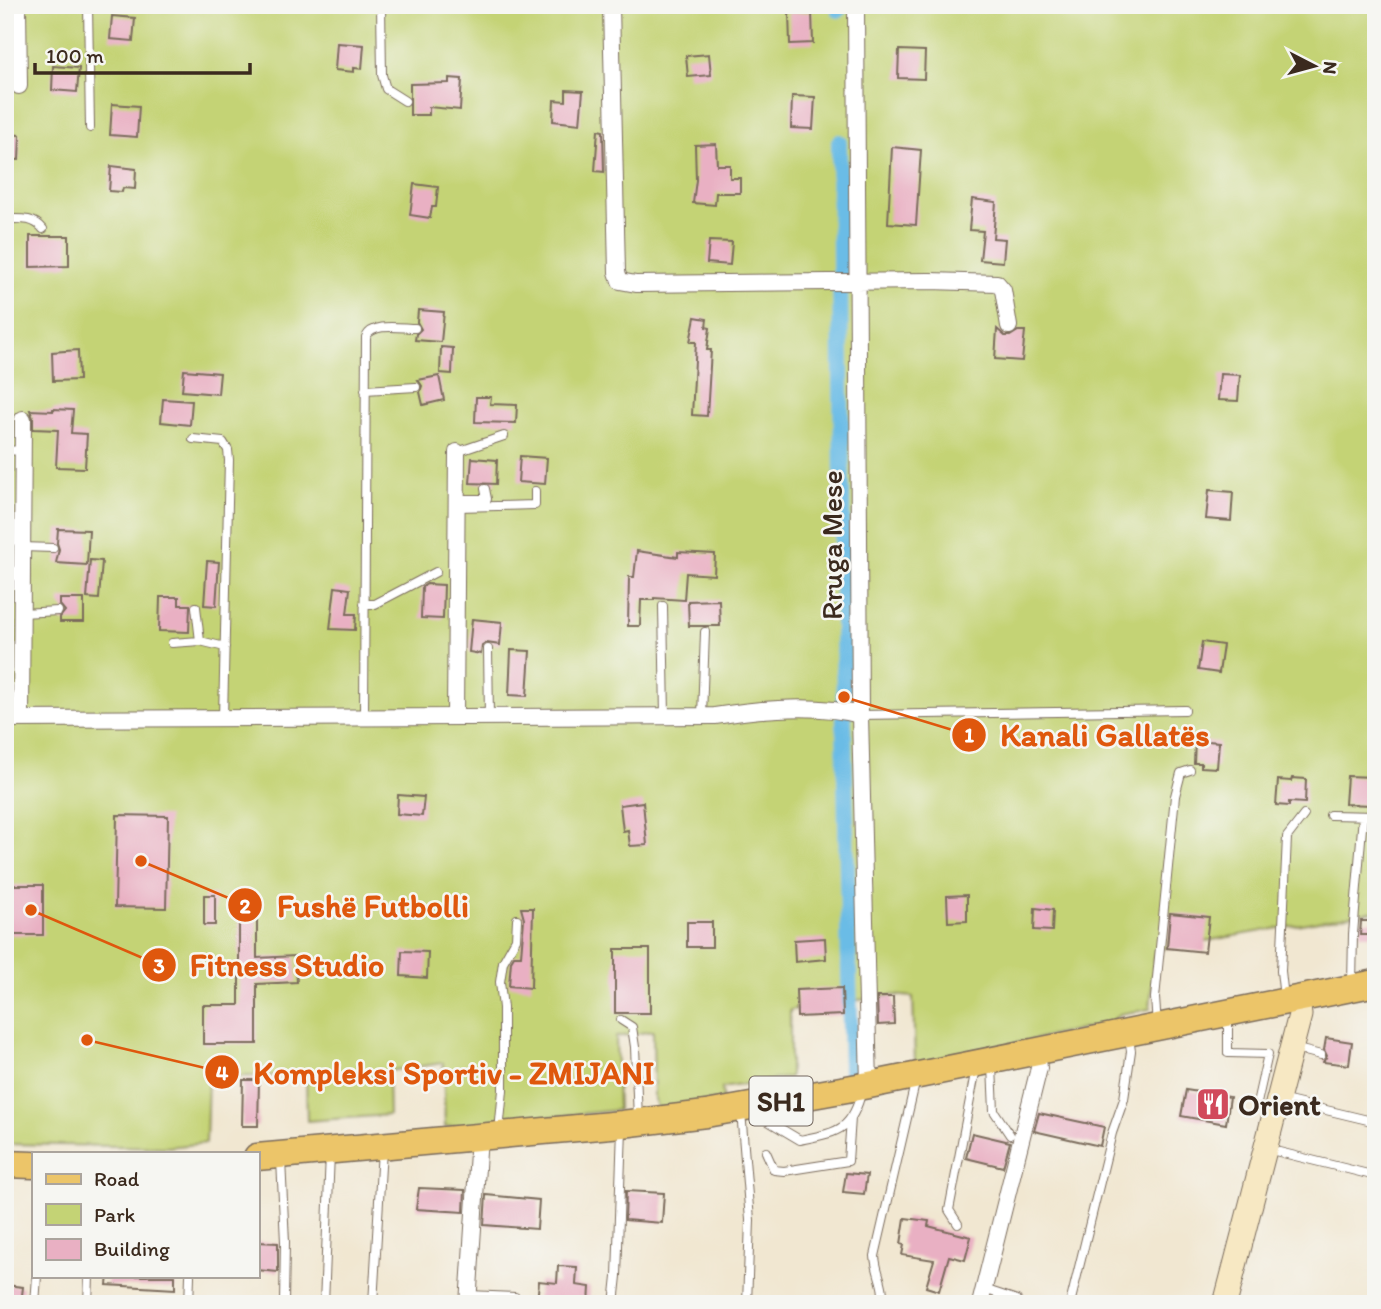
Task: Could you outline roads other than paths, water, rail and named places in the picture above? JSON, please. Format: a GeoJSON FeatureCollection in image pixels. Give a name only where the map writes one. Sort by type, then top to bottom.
{"type":"FeatureCollection","features":[{"type":"Feature","properties":{"kind":"main road","name":"SH1"},"geometry":{"type":"LineString","coordinates":[[269,1155],[630,1123],[746,1108],[1364,985]]}},
{"type":"Feature","properties":{"kind":"main road"},"geometry":{"type":"LineString","coordinates":[[5,1164],[32,1165]]}},
{"type":"Feature","properties":{"kind":"street"},"geometry":{"type":"LineString","coordinates":[[18,5],[19,86]]}},
{"type":"Feature","properties":{"kind":"street"},"geometry":{"type":"LineString","coordinates":[[611,5],[617,272],[620,281],[636,284],[831,281],[996,284],[1003,290],[1009,326]]}},
{"type":"Feature","properties":{"kind":"street","name":"Rruga Mese"},"geometry":{"type":"LineString","coordinates":[[856,5],[856,714],[866,1086]]}},
{"type":"Feature","properties":{"kind":"street"},"geometry":{"type":"LineString","coordinates":[[23,419],[22,612],[13,719],[702,716],[753,710],[826,710],[856,714]]}},
{"type":"Feature","properties":{"kind":"street"},"geometry":{"type":"LineString","coordinates":[[455,717],[457,452]]}},
{"type":"Feature","properties":{"kind":"street"},"geometry":{"type":"LineString","coordinates":[[1225,1304],[1265,1149],[1268,1100],[1291,1048],[1300,1015],[1291,999]]}},
{"type":"Feature","properties":{"kind":"street"},"geometry":{"type":"LineString","coordinates":[[982,1296],[1039,1068],[1037,1051]]}},
{"type":"Feature","properties":{"kind":"street"},"geometry":{"type":"LineString","coordinates":[[468,1300],[491,1136]]}},
{"type":"Feature","properties":{"kind":"lane"},"geometry":{"type":"LineString","coordinates":[[88,5],[90,128]]}},
{"type":"Feature","properties":{"kind":"lane"},"geometry":{"type":"LineString","coordinates":[[381,5],[382,75],[386,89],[405,101]]}},
{"type":"Feature","properties":{"kind":"lane"},"geometry":{"type":"LineString","coordinates":[[5,219],[30,220],[43,229]]}},
{"type":"Feature","properties":{"kind":"lane"},"geometry":{"type":"LineString","coordinates":[[364,717],[365,352],[369,331],[375,328],[415,328]]}},
{"type":"Feature","properties":{"kind":"lane"},"geometry":{"type":"LineString","coordinates":[[365,390],[416,387]]}},
{"type":"Feature","properties":{"kind":"lane"},"geometry":{"type":"LineString","coordinates":[[457,452],[505,436]]}},
{"type":"Feature","properties":{"kind":"lane"},"geometry":{"type":"LineString","coordinates":[[193,439],[223,442],[228,450],[223,718]]}},
{"type":"Feature","properties":{"kind":"lane"},"geometry":{"type":"LineString","coordinates":[[5,451],[23,450]]}},
{"type":"Feature","properties":{"kind":"lane"},"geometry":{"type":"LineString","coordinates":[[457,503],[486,499],[485,489]]}},
{"type":"Feature","properties":{"kind":"lane"},"geometry":{"type":"LineString","coordinates":[[457,503],[535,505],[535,491]]}},
{"type":"Feature","properties":{"kind":"lane"},"geometry":{"type":"LineString","coordinates":[[22,547],[53,548]]}},
{"type":"Feature","properties":{"kind":"lane"},"geometry":{"type":"LineString","coordinates":[[364,604],[375,604],[436,572]]}},
{"type":"Feature","properties":{"kind":"lane"},"geometry":{"type":"LineString","coordinates":[[663,606],[665,716]]}},
{"type":"Feature","properties":{"kind":"lane"},"geometry":{"type":"LineString","coordinates":[[196,607],[200,641]]}},
{"type":"Feature","properties":{"kind":"lane"},"geometry":{"type":"LineString","coordinates":[[22,612],[58,611]]}},
{"type":"Feature","properties":{"kind":"lane"},"geometry":{"type":"LineString","coordinates":[[702,716],[705,632]]}},
{"type":"Feature","properties":{"kind":"lane"},"geometry":{"type":"LineString","coordinates":[[172,643],[200,641],[225,647]]}},
{"type":"Feature","properties":{"kind":"lane"},"geometry":{"type":"LineString","coordinates":[[488,649],[489,717]]}},
{"type":"Feature","properties":{"kind":"lane"},"geometry":{"type":"LineString","coordinates":[[856,714],[1185,710]]}},
{"type":"Feature","properties":{"kind":"lane"},"geometry":{"type":"LineString","coordinates":[[1157,1026],[1155,998],[1175,796],[1181,773],[1190,770]]}},
{"type":"Feature","properties":{"kind":"lane"},"geometry":{"type":"LineString","coordinates":[[1291,999],[1281,971],[1287,837],[1304,815]]}},
{"type":"Feature","properties":{"kind":"lane"},"geometry":{"type":"LineString","coordinates":[[1330,816],[1376,816]]}},
{"type":"Feature","properties":{"kind":"lane"},"geometry":{"type":"LineString","coordinates":[[1363,816],[1353,933],[1364,985]]}},
{"type":"Feature","properties":{"kind":"lane"},"geometry":{"type":"LineString","coordinates":[[491,1136],[500,1121],[503,1090],[503,1008],[500,982],[503,962],[516,939],[517,919]]}},
{"type":"Feature","properties":{"kind":"lane"},"geometry":{"type":"LineString","coordinates":[[1228,1012],[1228,1053],[1268,1054],[1268,1100],[1376,1122]]}},
{"type":"Feature","properties":{"kind":"lane"},"geometry":{"type":"LineString","coordinates":[[614,1304],[635,1048],[632,1027],[621,1020]]}},
{"type":"Feature","properties":{"kind":"lane"},"geometry":{"type":"LineString","coordinates":[[1070,1304],[1112,1133],[1124,1099],[1131,1051],[1128,1033]]}},
{"type":"Feature","properties":{"kind":"lane"},"geometry":{"type":"LineString","coordinates":[[1291,1048],[1321,1055]]}},
{"type":"Feature","properties":{"kind":"lane"},"geometry":{"type":"LineString","coordinates":[[984,1062],[994,1111],[1010,1135]]}},
{"type":"Feature","properties":{"kind":"lane"},"geometry":{"type":"LineString","coordinates":[[958,1224],[949,1210],[975,1082],[984,1062]]}},
{"type":"Feature","properties":{"kind":"lane"},"geometry":{"type":"LineString","coordinates":[[881,1304],[884,1295],[876,1267],[876,1256],[917,1075]]}},
{"type":"Feature","properties":{"kind":"lane"},"geometry":{"type":"LineString","coordinates":[[746,1108],[800,1140],[835,1132],[844,1127],[859,1105],[866,1086]]}},
{"type":"Feature","properties":{"kind":"lane"},"geometry":{"type":"LineString","coordinates":[[746,1108],[750,1220],[747,1304]]}},
{"type":"Feature","properties":{"kind":"lane"},"geometry":{"type":"LineString","coordinates":[[766,1152],[774,1170],[784,1171],[848,1161],[851,1118]]}},
{"type":"Feature","properties":{"kind":"lane"},"geometry":{"type":"LineString","coordinates":[[373,1304],[382,1146]]}},
{"type":"Feature","properties":{"kind":"lane"},"geometry":{"type":"LineString","coordinates":[[1265,1149],[1376,1176]]}},
{"type":"Feature","properties":{"kind":"lane"},"geometry":{"type":"LineString","coordinates":[[324,1304],[330,1150]]}},
{"type":"Feature","properties":{"kind":"lane"},"geometry":{"type":"LineString","coordinates":[[269,1155],[285,1242],[285,1304]]}},
{"type":"Feature","properties":{"kind":"lane"},"geometry":{"type":"LineString","coordinates":[[35,1304],[37,1278]]}},
{"type":"Feature","properties":{"kind":"lane"},"geometry":{"type":"LineString","coordinates":[[88,1304],[89,1278]]}},
{"type":"Feature","properties":{"kind":"lane"},"geometry":{"type":"LineString","coordinates":[[189,1304],[190,1278]]}},
{"type":"Feature","properties":{"kind":"lane"},"geometry":{"type":"LineString","coordinates":[[982,1296],[1017,1300]]}},
{"type":"Feature","properties":{"kind":"lane"},"geometry":{"type":"LineString","coordinates":[[468,1300],[515,1297]]}},
{"type":"Feature","properties":{"kind":"waterway"},"geometry":{"type":"LineString","coordinates":[[839,5],[839,10]]}},
{"type":"Feature","properties":{"kind":"waterway"},"geometry":{"type":"LineString","coordinates":[[839,142],[844,727],[851,1071]]}},
{"type":"Feature","properties":{"kind":"place","name":"Kanali Gallatës"},"geometry":{"type":"Point","coordinates":[844,697]}},
{"type":"Feature","properties":{"kind":"place","name":"Fushë Futbolli"},"geometry":{"type":"Point","coordinates":[141,861]}},
{"type":"Feature","properties":{"kind":"place","name":"Fitness Studio"},"geometry":{"type":"Point","coordinates":[31,910]}},
{"type":"Feature","properties":{"kind":"place","name":"Kompleksi Sportiv - ZMIJANI"},"geometry":{"type":"Point","coordinates":[87,1040]}},
{"type":"Feature","properties":{"kind":"place","name":"Orient"},"geometry":{"type":"Point","coordinates":[1213,1104]}}]}
